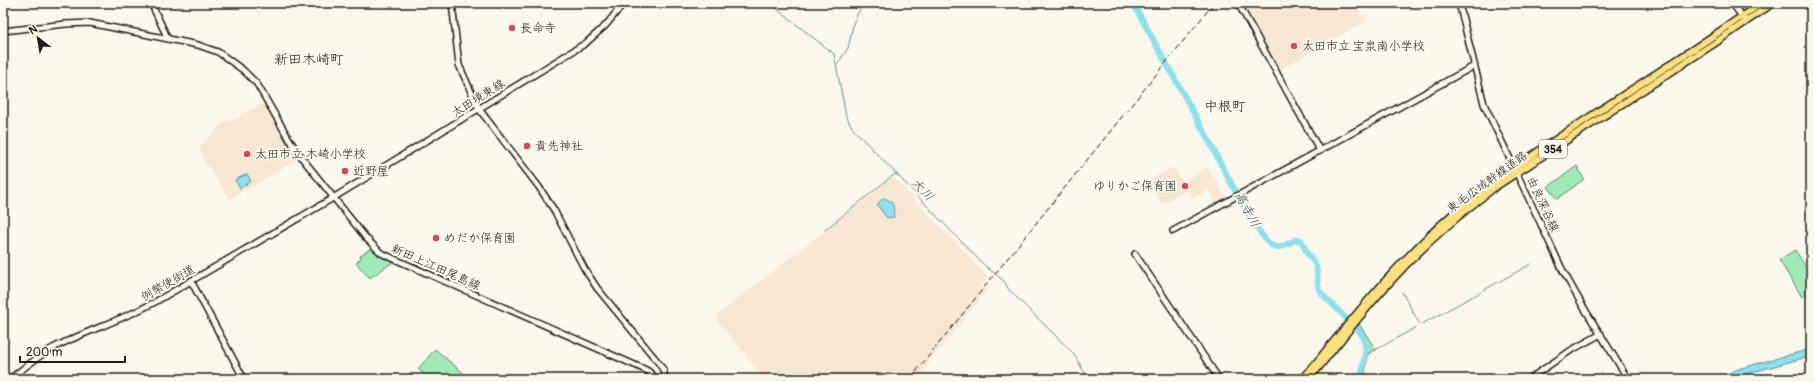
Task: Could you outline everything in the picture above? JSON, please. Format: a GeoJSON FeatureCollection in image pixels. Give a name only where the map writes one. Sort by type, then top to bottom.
{"type":"FeatureCollection","features":[{"type":"Feature","properties":{"kind":"highway","name":"東毛広域幹線道路"},"geometry":{"type":"LineString","coordinates":[[1744,19],[1761,3]]}},
{"type":"Feature","properties":{"kind":"highway","name":"東毛広域幹線道路"},"geometry":{"type":"LineString","coordinates":[[1309,379],[1390,274],[1430,235],[1478,193],[1516,170],[1586,118],[1744,19],[1773,3]]}},
{"type":"Feature","properties":{"kind":"highway","name":"東毛広域幹線道路"},"geometry":{"type":"LineString","coordinates":[[1303,379],[1352,323]]}},
{"type":"Feature","properties":{"kind":"main road"},"geometry":{"type":"LineString","coordinates":[[151,3],[168,39]]}},
{"type":"Feature","properties":{"kind":"main road"},"geometry":{"type":"LineString","coordinates":[[452,3],[459,65],[479,109],[539,187],[554,210],[596,288],[658,362],[664,371],[664,379]]}},
{"type":"Feature","properties":{"kind":"main road","name":"太田境東線"},"geometry":{"type":"LineString","coordinates":[[333,198],[586,43],[606,25],[624,3]]}},
{"type":"Feature","properties":{"kind":"main road"},"geometry":{"type":"LineString","coordinates":[[1238,3],[1320,151]]}},
{"type":"Feature","properties":{"kind":"main road","name":"由良深谷線"},"geometry":{"type":"LineString","coordinates":[[1459,3],[1484,104],[1563,271],[1628,379]]}},
{"type":"Feature","properties":{"kind":"main road"},"geometry":{"type":"LineString","coordinates":[[1732,3],[1744,19]]}},
{"type":"Feature","properties":{"kind":"main road","name":"新田上江田尾島線"},"geometry":{"type":"LineString","coordinates":[[3,31],[66,24],[90,23],[211,49],[233,62],[252,78],[289,139],[333,198],[381,254],[637,366],[648,371],[657,379]]}},
{"type":"Feature","properties":{"kind":"main road"},"geometry":{"type":"LineString","coordinates":[[1173,231],[1474,66]]}},
{"type":"Feature","properties":{"kind":"main road","name":"例幣使街道"},"geometry":{"type":"LineString","coordinates":[[10,379],[51,349],[96,328],[132,314],[333,198]]}},
{"type":"Feature","properties":{"kind":"main road"},"geometry":{"type":"LineString","coordinates":[[1135,254],[1219,379]]}},
{"type":"Feature","properties":{"kind":"main road"},"geometry":{"type":"LineString","coordinates":[[191,281],[244,379]]}},
{"type":"Feature","properties":{"kind":"main road"},"geometry":{"type":"LineString","coordinates":[[1529,379],[1570,351],[1601,334]]}},
{"type":"Feature","properties":{"kind":"shaded area","name":"太田市立 宝泉南小学校"},"geometry":{"type":"Polygon","coordinates":[[[1243,3],[1354,3],[1365,22],[1279,70],[1243,3]]]}},
{"type":"Feature","properties":{"kind":"shaded area","name":"太田市立 木崎小学校"},"geometry":{"type":"Polygon","coordinates":[[[264,103],[296,157],[295,161],[230,199],[205,162],[199,148],[224,122],[229,122],[264,103]]]}},
{"type":"Feature","properties":{"kind":"shaded area","name":"ゆりかご保育園"},"geometry":{"type":"Polygon","coordinates":[[[1174,167],[1183,182],[1208,167],[1226,200],[1217,205],[1208,190],[1193,199],[1187,190],[1162,204],[1149,180],[1174,167]]]}},
{"type":"Feature","properties":{"kind":"shaded area"},"geometry":{"type":"Polygon","coordinates":[[[893,177],[988,277],[980,286],[986,291],[916,379],[766,379],[745,356],[746,353],[739,347],[717,320],[717,315],[893,177]]]}},
{"type":"Feature","properties":{"kind":"green space"},"geometry":{"type":"Polygon","coordinates":[[[1577,166],[1584,179],[1557,199],[1548,187],[1577,166]]]}},
{"type":"Feature","properties":{"kind":"green space"},"geometry":{"type":"Polygon","coordinates":[[[371,248],[393,262],[370,278],[356,263],[361,258],[360,256],[371,248]]]}},
{"type":"Feature","properties":{"kind":"green space"},"geometry":{"type":"Polygon","coordinates":[[[1795,250],[1811,275],[1811,291],[1802,297],[1779,260],[1795,250]]]}},
{"type":"Feature","properties":{"kind":"green space"},"geometry":{"type":"Polygon","coordinates":[[[1359,324],[1376,350],[1370,352],[1368,355],[1364,379],[1367,345],[1357,327],[1359,324]]]}},
{"type":"Feature","properties":{"kind":"green space"},"geometry":{"type":"Polygon","coordinates":[[[435,349],[468,377],[466,379],[430,379],[418,369],[435,349]]]}},
{"type":"Feature","properties":{"kind":"water"},"geometry":{"type":"Polygon","coordinates":[[[247,174],[251,181],[240,188],[235,180],[247,174]]]}},
{"type":"Feature","properties":{"kind":"water"},"geometry":{"type":"Polygon","coordinates":[[[883,198],[892,203],[894,207],[894,217],[887,218],[877,205],[883,198]]]}},
{"type":"Feature","properties":{"kind":"water"},"geometry":{"type":"Polygon","coordinates":[[[1811,349],[1811,358],[1804,358],[1732,379],[1714,379],[1741,368],[1811,349]]]}},
{"type":"Feature","properties":{"kind":"waterway","name":"大川"},"geometry":{"type":"LineString","coordinates":[[769,3],[834,54],[846,116],[853,129],[983,264],[1004,281],[1009,290],[1067,347],[1075,356],[1088,379]]}},
{"type":"Feature","properties":{"kind":"waterway"},"geometry":{"type":"LineString","coordinates":[[837,65],[848,48],[854,21],[861,7],[860,3]]}},
{"type":"Feature","properties":{"kind":"waterway","name":"高寺川"},"geometry":{"type":"LineString","coordinates":[[1133,3],[1248,214],[1258,229],[1266,240],[1273,246],[1281,247],[1294,240],[1301,240],[1307,253],[1316,265],[1319,291],[1360,332],[1366,349],[1361,379]]}},
{"type":"Feature","properties":{"kind":"waterway"},"geometry":{"type":"LineString","coordinates":[[1737,3],[1740,7],[1745,8],[1752,3]]}},
{"type":"Feature","properties":{"kind":"waterway"},"geometry":{"type":"LineString","coordinates":[[825,230],[892,176],[897,174]]}},
{"type":"Feature","properties":{"kind":"waterway"},"geometry":{"type":"LineString","coordinates":[[1484,290],[1531,264]]}},
{"type":"Feature","properties":{"kind":"waterway"},"geometry":{"type":"LineString","coordinates":[[1402,292],[1419,323]]}},
{"type":"Feature","properties":{"kind":"waterway"},"geometry":{"type":"LineString","coordinates":[[1420,325],[1481,292]]}},
{"type":"Feature","properties":{"kind":"waterway"},"geometry":{"type":"LineString","coordinates":[[1375,350],[1417,327]]}},
{"type":"Feature","properties":{"kind":"waterway"},"geometry":{"type":"LineString","coordinates":[[1370,353],[1374,350]]}},
{"type":"Feature","properties":{"kind":"railway"},"geometry":{"type":"LineString","coordinates":[[910,379],[1214,3]]}},
{"type":"Feature","properties":{"kind":"place","name":"長命寺"},"geometry":{"type":"Point","coordinates":[512,28]}},
{"type":"Feature","properties":{"kind":"place","name":"太田市立 宝泉南小学校"},"geometry":{"type":"Point","coordinates":[1294,46]}},
{"type":"Feature","properties":{"kind":"place","name":"貴先神社"},"geometry":{"type":"Point","coordinates":[527,146]}},
{"type":"Feature","properties":{"kind":"place","name":"太田市立 木崎小学校"},"geometry":{"type":"Point","coordinates":[247,154]}},
{"type":"Feature","properties":{"kind":"place","name":"近野屋"},"geometry":{"type":"Point","coordinates":[345,171]}},
{"type":"Feature","properties":{"kind":"place","name":"ゆりかご保育園"},"geometry":{"type":"Point","coordinates":[1185,186]}},
{"type":"Feature","properties":{"kind":"place","name":"めだか保育園"},"geometry":{"type":"Point","coordinates":[436,238]}},
{"type":"Feature","properties":{"kind":"district","name":"新田木崎町"},"geometry":{"type":"Point","coordinates":[309,59]}},
{"type":"Feature","properties":{"kind":"district","name":"中根町"},"geometry":{"type":"Point","coordinates":[1225,106]}}]}
